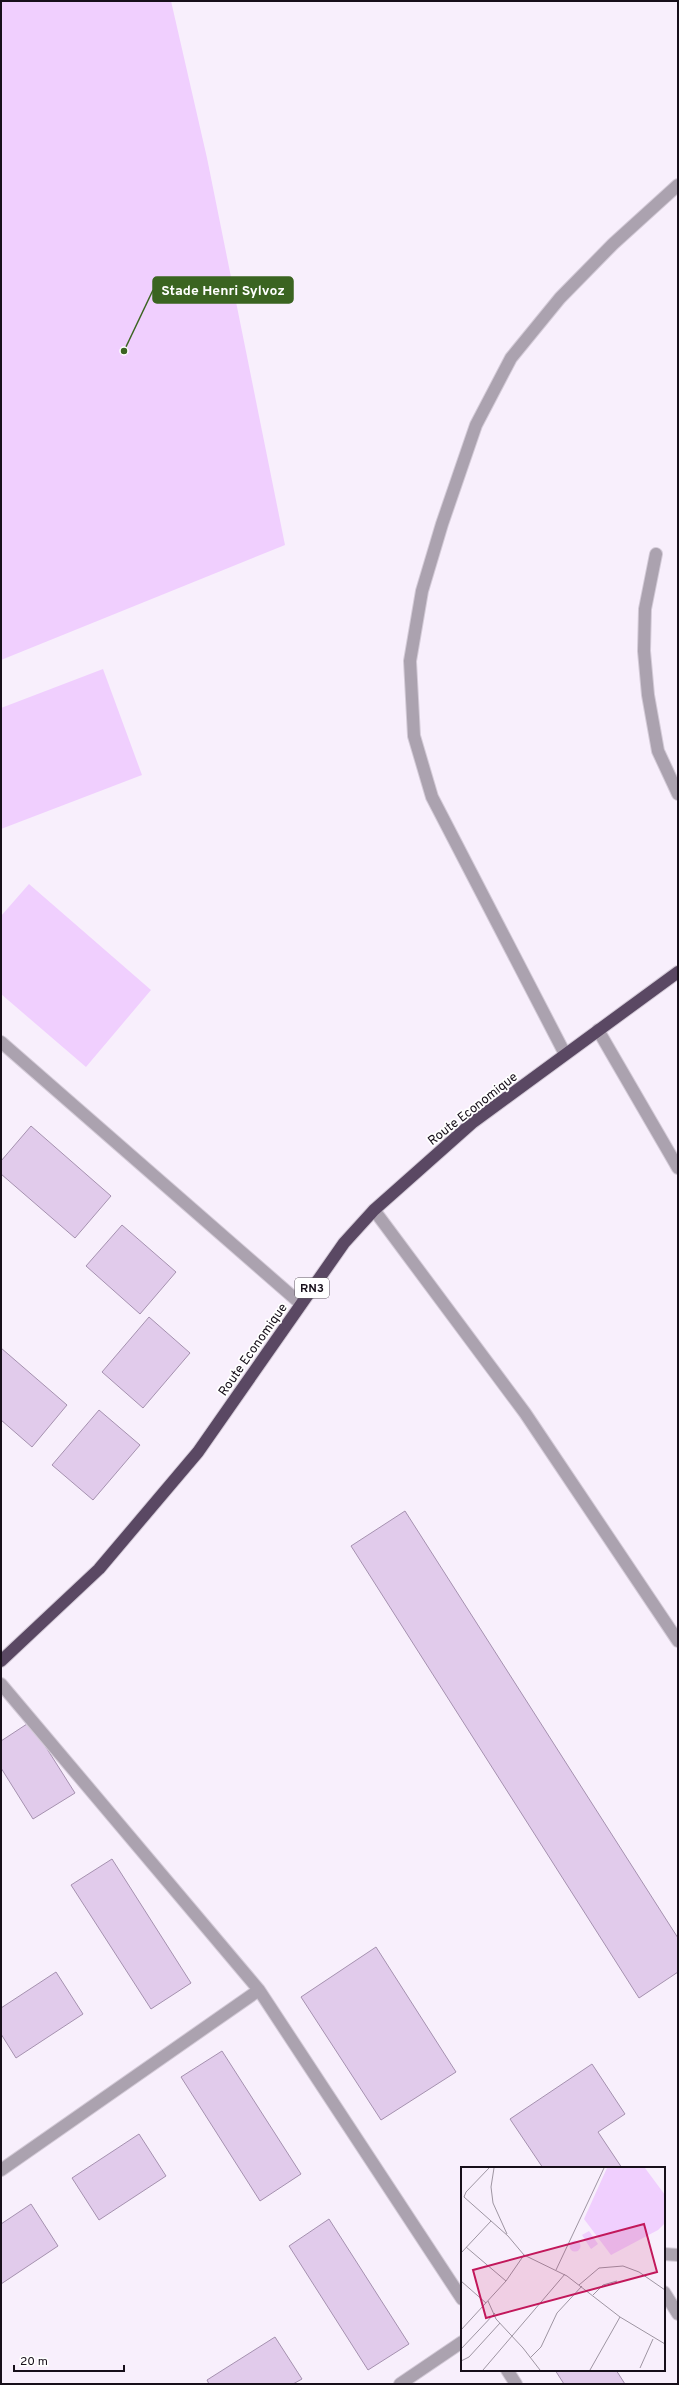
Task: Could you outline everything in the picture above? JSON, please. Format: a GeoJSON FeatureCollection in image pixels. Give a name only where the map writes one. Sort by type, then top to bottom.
{"type":"FeatureCollection","features":[{"type":"Feature","properties":{"kind":"highway","name":"Route Economique"},"geometry":{"type":"LineString","coordinates":[[1,1661],[99,1569],[188,1464],[344,1243],[374,1210],[472,1123],[678,972]]}},
{"type":"Feature","properties":{"kind":"street"},"geometry":{"type":"LineString","coordinates":[[565,1054],[432,797],[414,736],[410,661],[422,591],[442,524],[476,425],[511,358],[560,298],[613,244],[678,185]]}},
{"type":"Feature","properties":{"kind":"street"},"geometry":{"type":"LineString","coordinates":[[656,554],[645,609],[644,652],[648,695],[658,751],[678,794]]}},
{"type":"Feature","properties":{"kind":"street"},"geometry":{"type":"LineString","coordinates":[[598,1030],[678,1168]]}},
{"type":"Feature","properties":{"kind":"street"},"geometry":{"type":"LineString","coordinates":[[1,1042],[301,1304]]}},
{"type":"Feature","properties":{"kind":"street"},"geometry":{"type":"LineString","coordinates":[[374,1210],[525,1413],[678,1641]]}},
{"type":"Feature","properties":{"kind":"street"},"geometry":{"type":"LineString","coordinates":[[1,1684],[259,1990],[461,2297]]}},
{"type":"Feature","properties":{"kind":"street"},"geometry":{"type":"LineString","coordinates":[[1,2170],[259,1990]]}},
{"type":"Feature","properties":{"kind":"street"},"geometry":{"type":"LineString","coordinates":[[665,2254],[678,2255]]}},
{"type":"Feature","properties":{"kind":"street"},"geometry":{"type":"LineString","coordinates":[[665,2294],[678,2314]]}},
{"type":"Feature","properties":{"kind":"street"},"geometry":{"type":"LineString","coordinates":[[400,2384],[461,2343]]}},
{"type":"Feature","properties":{"kind":"street"},"geometry":{"type":"LineString","coordinates":[[508,2371],[516,2384]]}},
{"type":"Feature","properties":{"kind":"shaded area"},"geometry":{"type":"Polygon","coordinates":[[[1,1],[171,1],[207,158],[285,545],[1,660],[1,1]]]}},
{"type":"Feature","properties":{"kind":"shaded area"},"geometry":{"type":"Polygon","coordinates":[[[103,669],[142,775],[1,829],[1,708],[103,669]]]}},
{"type":"Feature","properties":{"kind":"shaded area"},"geometry":{"type":"Polygon","coordinates":[[[29,884],[151,990],[86,1067],[1,994],[1,916],[29,884]]]}},
{"type":"Feature","properties":{"kind":"building"},"geometry":{"type":"Polygon","coordinates":[[[31,1126],[111,1196],[75,1238],[1,1174],[1,1161],[31,1126]]]}},
{"type":"Feature","properties":{"kind":"building"},"geometry":{"type":"Polygon","coordinates":[[[122,1225],[176,1272],[140,1314],[86,1266],[122,1225]]]}},
{"type":"Feature","properties":{"kind":"building"},"geometry":{"type":"Polygon","coordinates":[[[149,1317],[190,1353],[143,1408],[102,1372],[149,1317]]]}},
{"type":"Feature","properties":{"kind":"building"},"geometry":{"type":"Polygon","coordinates":[[[1,1348],[67,1405],[32,1447],[1,1420],[1,1348]]]}},
{"type":"Feature","properties":{"kind":"building"},"geometry":{"type":"Polygon","coordinates":[[[99,1410],[140,1445],[93,1500],[52,1465],[99,1410]]]}},
{"type":"Feature","properties":{"kind":"building"},"geometry":{"type":"Polygon","coordinates":[[[405,1511],[678,1938],[678,1972],[639,1998],[351,1546],[405,1511]]]}},
{"type":"Feature","properties":{"kind":"building"},"geometry":{"type":"Polygon","coordinates":[[[30,1722],[75,1793],[33,1819],[1,1768],[1,1741],[30,1722]]]}},
{"type":"Feature","properties":{"kind":"building"},"geometry":{"type":"Polygon","coordinates":[[[112,1859],[191,1983],[151,2009],[71,1885],[112,1859]]]}},
{"type":"Feature","properties":{"kind":"building"},"geometry":{"type":"Polygon","coordinates":[[[376,1947],[456,2072],[381,2120],[301,1997],[376,1947]]]}},
{"type":"Feature","properties":{"kind":"building"},"geometry":{"type":"Polygon","coordinates":[[[56,1972],[83,2014],[16,2058],[1,2034],[1,2008],[56,1972]]]}},
{"type":"Feature","properties":{"kind":"building"},"geometry":{"type":"Polygon","coordinates":[[[222,2051],[301,2174],[260,2201],[181,2077],[222,2051]]]}},
{"type":"Feature","properties":{"kind":"building"},"geometry":{"type":"Polygon","coordinates":[[[592,2064],[625,2114],[598,2132],[621,2167],[542,2167],[510,2119],[592,2064]]]}},
{"type":"Feature","properties":{"kind":"building"},"geometry":{"type":"Polygon","coordinates":[[[139,2134],[166,2176],[99,2220],[72,2178],[139,2134]]]}},
{"type":"Feature","properties":{"kind":"building"},"geometry":{"type":"Polygon","coordinates":[[[31,2204],[58,2246],[1,2284],[1,2224],[31,2204]]]}},
{"type":"Feature","properties":{"kind":"building"},"geometry":{"type":"Polygon","coordinates":[[[329,2219],[409,2344],[368,2370],[289,2246],[329,2219]]]}},
{"type":"Feature","properties":{"kind":"building"},"geometry":{"type":"Polygon","coordinates":[[[275,2337],[302,2379],[293,2384],[209,2384],[207,2380],[275,2337]]]}},
{"type":"Feature","properties":{"kind":"building"},"geometry":{"type":"Polygon","coordinates":[[[556,2371],[617,2371],[625,2384],[564,2384],[556,2371]]]}},
{"type":"Feature","properties":{"kind":"place","name":"Stade Henri Sylvoz"},"geometry":{"type":"Point","coordinates":[124,351]}}]}
